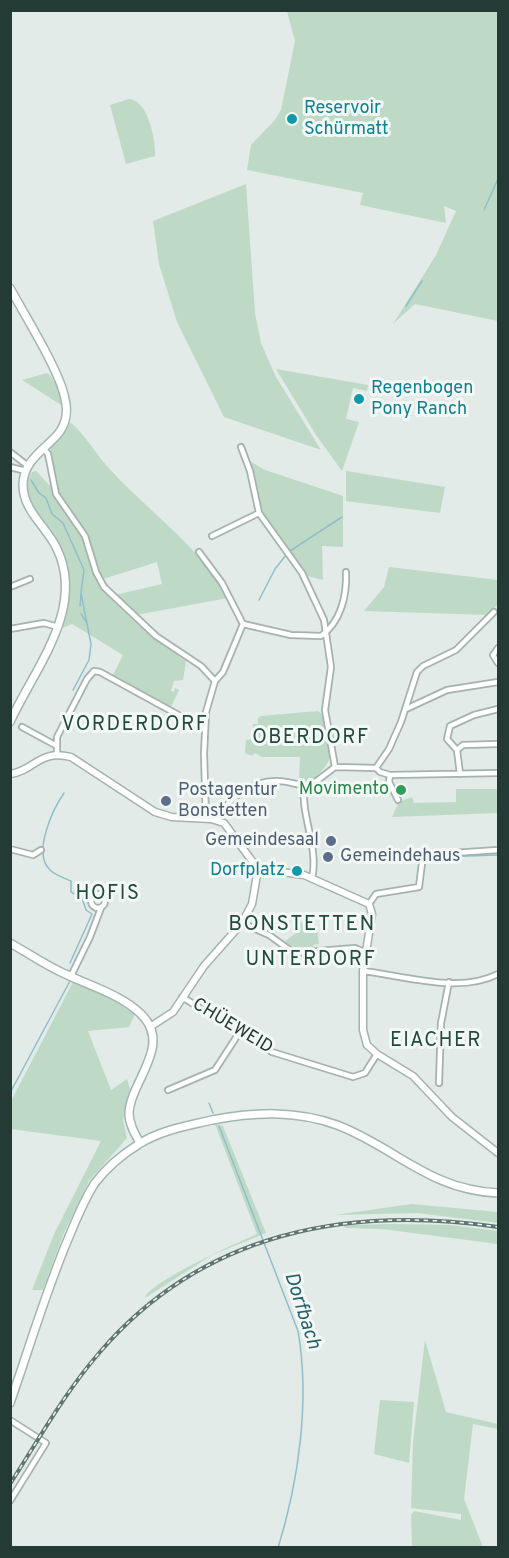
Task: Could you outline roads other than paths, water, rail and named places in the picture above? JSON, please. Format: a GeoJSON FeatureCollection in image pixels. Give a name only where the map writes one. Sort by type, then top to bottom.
{"type":"FeatureCollection","features":[{"type":"Feature","properties":{"kind":"main road"},"geometry":{"type":"LineString","coordinates":[[10,288],[65,398],[66,413],[63,426],[27,468],[23,486],[26,501],[56,545],[64,564],[66,601],[58,627],[10,723]]}},
{"type":"Feature","properties":{"kind":"main road"},"geometry":{"type":"LineString","coordinates":[[10,943],[129,1005],[140,1013],[150,1027],[152,1055],[129,1112],[132,1128],[140,1143]]}},
{"type":"Feature","properties":{"kind":"main road"},"geometry":{"type":"LineString","coordinates":[[10,1403],[62,1253],[82,1206],[96,1182],[110,1166],[140,1143],[163,1132],[217,1120],[274,1112],[323,1120],[347,1129],[430,1176],[462,1187],[498,1193]]}},
{"type":"Feature","properties":{"kind":"street"},"geometry":{"type":"LineString","coordinates":[[241,447],[250,471],[259,513],[302,573],[321,610],[331,668],[325,710],[335,767]]}},
{"type":"Feature","properties":{"kind":"street"},"geometry":{"type":"LineString","coordinates":[[43,448],[48,454],[59,503],[85,536],[96,572],[104,586],[156,636],[201,666],[215,681]]}},
{"type":"Feature","properties":{"kind":"street"},"geometry":{"type":"LineString","coordinates":[[10,452],[27,468]]}},
{"type":"Feature","properties":{"kind":"street"},"geometry":{"type":"LineString","coordinates":[[10,467],[27,468]]}},
{"type":"Feature","properties":{"kind":"street"},"geometry":{"type":"LineString","coordinates":[[212,536],[259,513]]}},
{"type":"Feature","properties":{"kind":"street"},"geometry":{"type":"LineString","coordinates":[[199,552],[222,583],[243,624],[223,672],[215,681],[204,729],[206,819]]}},
{"type":"Feature","properties":{"kind":"street"},"geometry":{"type":"LineString","coordinates":[[243,624],[291,635],[321,636],[326,633],[345,601],[346,572]]}},
{"type":"Feature","properties":{"kind":"street"},"geometry":{"type":"LineString","coordinates":[[10,587],[30,579]]}},
{"type":"Feature","properties":{"kind":"street"},"geometry":{"type":"LineString","coordinates":[[376,768],[389,748],[406,710],[414,677],[419,669],[456,650],[494,612]]}},
{"type":"Feature","properties":{"kind":"street"},"geometry":{"type":"LineString","coordinates":[[10,629],[44,623],[58,627]]}},
{"type":"Feature","properties":{"kind":"street"},"geometry":{"type":"LineString","coordinates":[[498,648],[493,655],[498,663]]}},
{"type":"Feature","properties":{"kind":"street"},"geometry":{"type":"LineString","coordinates":[[57,755],[57,737],[91,673],[97,671],[204,729]]}},
{"type":"Feature","properties":{"kind":"street"},"geometry":{"type":"LineString","coordinates":[[406,710],[447,690],[498,682]]}},
{"type":"Feature","properties":{"kind":"street"},"geometry":{"type":"LineString","coordinates":[[460,774],[457,750],[447,739],[450,726],[474,715],[498,709]]}},
{"type":"Feature","properties":{"kind":"street"},"geometry":{"type":"LineString","coordinates":[[22,727],[57,746]]}},
{"type":"Feature","properties":{"kind":"street"},"geometry":{"type":"LineString","coordinates":[[457,750],[464,745],[498,744]]}},
{"type":"Feature","properties":{"kind":"street"},"geometry":{"type":"LineString","coordinates":[[10,774],[23,770],[40,759],[57,755],[78,760],[155,812],[172,818],[218,820],[229,828],[258,869],[252,904],[242,923],[204,966],[169,1017],[150,1027]]}},
{"type":"Feature","properties":{"kind":"street"},"geometry":{"type":"LineString","coordinates":[[218,820],[223,809],[234,797],[268,782],[310,786],[335,767],[376,768],[390,775],[498,773]]}},
{"type":"Feature","properties":{"kind":"street"},"geometry":{"type":"LineString","coordinates":[[390,775],[389,782],[398,800]]}},
{"type":"Feature","properties":{"kind":"street"},"geometry":{"type":"LineString","coordinates":[[304,786],[303,802],[313,859],[312,878]]}},
{"type":"Feature","properties":{"kind":"street"},"geometry":{"type":"LineString","coordinates":[[10,849],[33,855],[41,850]]}},
{"type":"Feature","properties":{"kind":"street"},"geometry":{"type":"LineString","coordinates":[[369,904],[376,894],[419,887],[423,855],[498,850]]}},
{"type":"Feature","properties":{"kind":"street"},"geometry":{"type":"LineString","coordinates":[[258,869],[312,878],[325,886],[369,904]]}},
{"type":"Feature","properties":{"kind":"street"},"geometry":{"type":"LineString","coordinates":[[369,904],[372,914],[363,971],[363,1030],[367,1045],[376,1054],[413,1076],[452,1117],[498,1153]]}},
{"type":"Feature","properties":{"kind":"street"},"geometry":{"type":"LineString","coordinates":[[71,976],[101,908]]}},
{"type":"Feature","properties":{"kind":"street"},"geometry":{"type":"LineString","coordinates":[[242,923],[269,935],[294,953],[355,948],[366,942]]}},
{"type":"Feature","properties":{"kind":"street"},"geometry":{"type":"LineString","coordinates":[[355,948],[365,952]]}},
{"type":"Feature","properties":{"kind":"street"},"geometry":{"type":"LineString","coordinates":[[363,971],[449,982],[475,982],[498,974]]}},
{"type":"Feature","properties":{"kind":"street"},"geometry":{"type":"LineString","coordinates":[[440,1083],[441,1023],[449,982]]}},
{"type":"Feature","properties":{"kind":"street","name":"CHÜEWEID"},"geometry":{"type":"LineString","coordinates":[[182,997],[277,1054],[353,1077],[365,1073],[376,1054]]}},
{"type":"Feature","properties":{"kind":"street"},"geometry":{"type":"LineString","coordinates":[[168,1090],[215,1070],[239,1033]]}},
{"type":"Feature","properties":{"kind":"street"},"geometry":{"type":"LineString","coordinates":[[10,1420],[46,1443],[10,1501]]}},
{"type":"Feature","properties":{"kind":"waterway","name":"Dorfbach"},"geometry":{"type":"LineString","coordinates":[[484,210],[498,179]]}},
{"type":"Feature","properties":{"kind":"waterway","name":"Dorfbach"},"geometry":{"type":"LineString","coordinates":[[406,306],[422,281]]}},
{"type":"Feature","properties":{"kind":"waterway"},"geometry":{"type":"LineString","coordinates":[[31,480],[39,493],[46,498],[52,514],[63,523],[84,570],[81,593],[91,644],[89,660],[73,690]]}},
{"type":"Feature","properties":{"kind":"waterway","name":"Dorfbach"},"geometry":{"type":"LineString","coordinates":[[290,551],[342,517]]}},
{"type":"Feature","properties":{"kind":"waterway","name":"Dorfbach"},"geometry":{"type":"LineString","coordinates":[[259,600],[275,569],[286,555]]}},
{"type":"Feature","properties":{"kind":"waterway"},"geometry":{"type":"LineString","coordinates":[[80,606],[81,594]]}},
{"type":"Feature","properties":{"kind":"waterway"},"geometry":{"type":"LineString","coordinates":[[81,614],[87,623]]}},
{"type":"Feature","properties":{"kind":"waterway"},"geometry":{"type":"LineString","coordinates":[[64,793],[46,831],[43,853],[45,862],[52,872],[71,881],[71,892],[82,898],[86,910],[92,914],[70,963]]}},
{"type":"Feature","properties":{"kind":"waterway"},"geometry":{"type":"LineString","coordinates":[[437,857],[498,855]]}},
{"type":"Feature","properties":{"kind":"waterway"},"geometry":{"type":"LineString","coordinates":[[10,1093],[70,981]]}},
{"type":"Feature","properties":{"kind":"waterway","name":"Dorfbach"},"geometry":{"type":"LineString","coordinates":[[209,1103],[213,1113]]}},
{"type":"Feature","properties":{"kind":"waterway","name":"Dorfbach"},"geometry":{"type":"LineString","coordinates":[[219,1126],[298,1331],[303,1384],[300,1440],[292,1495],[278,1548]]}},
{"type":"Feature","properties":{"kind":"railway"},"geometry":{"type":"LineString","coordinates":[[10,1484],[64,1399],[100,1352],[141,1311],[185,1279],[232,1254],[281,1236],[333,1225],[387,1220],[442,1221],[498,1227]]}},
{"type":"Feature","properties":{"kind":"place","name":"Reservoir Schürmatt"},"geometry":{"type":"Point","coordinates":[292,119]}},
{"type":"Feature","properties":{"kind":"place","name":"Regenbogen Pony Ranch"},"geometry":{"type":"Point","coordinates":[359,399]}},
{"type":"Feature","properties":{"kind":"place","name":"Movimento"},"geometry":{"type":"Point","coordinates":[401,790]}},
{"type":"Feature","properties":{"kind":"place","name":"Postagentur Bonstetten"},"geometry":{"type":"Point","coordinates":[166,801]}},
{"type":"Feature","properties":{"kind":"place","name":"Gemeindesaal"},"geometry":{"type":"Point","coordinates":[331,841]}},
{"type":"Feature","properties":{"kind":"place","name":"Gemeindehaus"},"geometry":{"type":"Point","coordinates":[328,857]}},
{"type":"Feature","properties":{"kind":"place","name":"Dorfplatz"},"geometry":{"type":"Point","coordinates":[297,871]}},
{"type":"Feature","properties":{"kind":"district","name":"VORDERDORF"},"geometry":{"type":"Point","coordinates":[135,726]}},
{"type":"Feature","properties":{"kind":"district","name":"OBERDORF"},"geometry":{"type":"Point","coordinates":[311,739]}},
{"type":"Feature","properties":{"kind":"district","name":"HOFIS"},"geometry":{"type":"Point","coordinates":[108,895]}},
{"type":"Feature","properties":{"kind":"district","name":"BONSTETTEN"},"geometry":{"type":"Point","coordinates":[302,926]}},
{"type":"Feature","properties":{"kind":"district","name":"UNTERDORF"},"geometry":{"type":"Point","coordinates":[311,961]}},
{"type":"Feature","properties":{"kind":"district","name":"EIACHER"},"geometry":{"type":"Point","coordinates":[436,1042]}}]}
